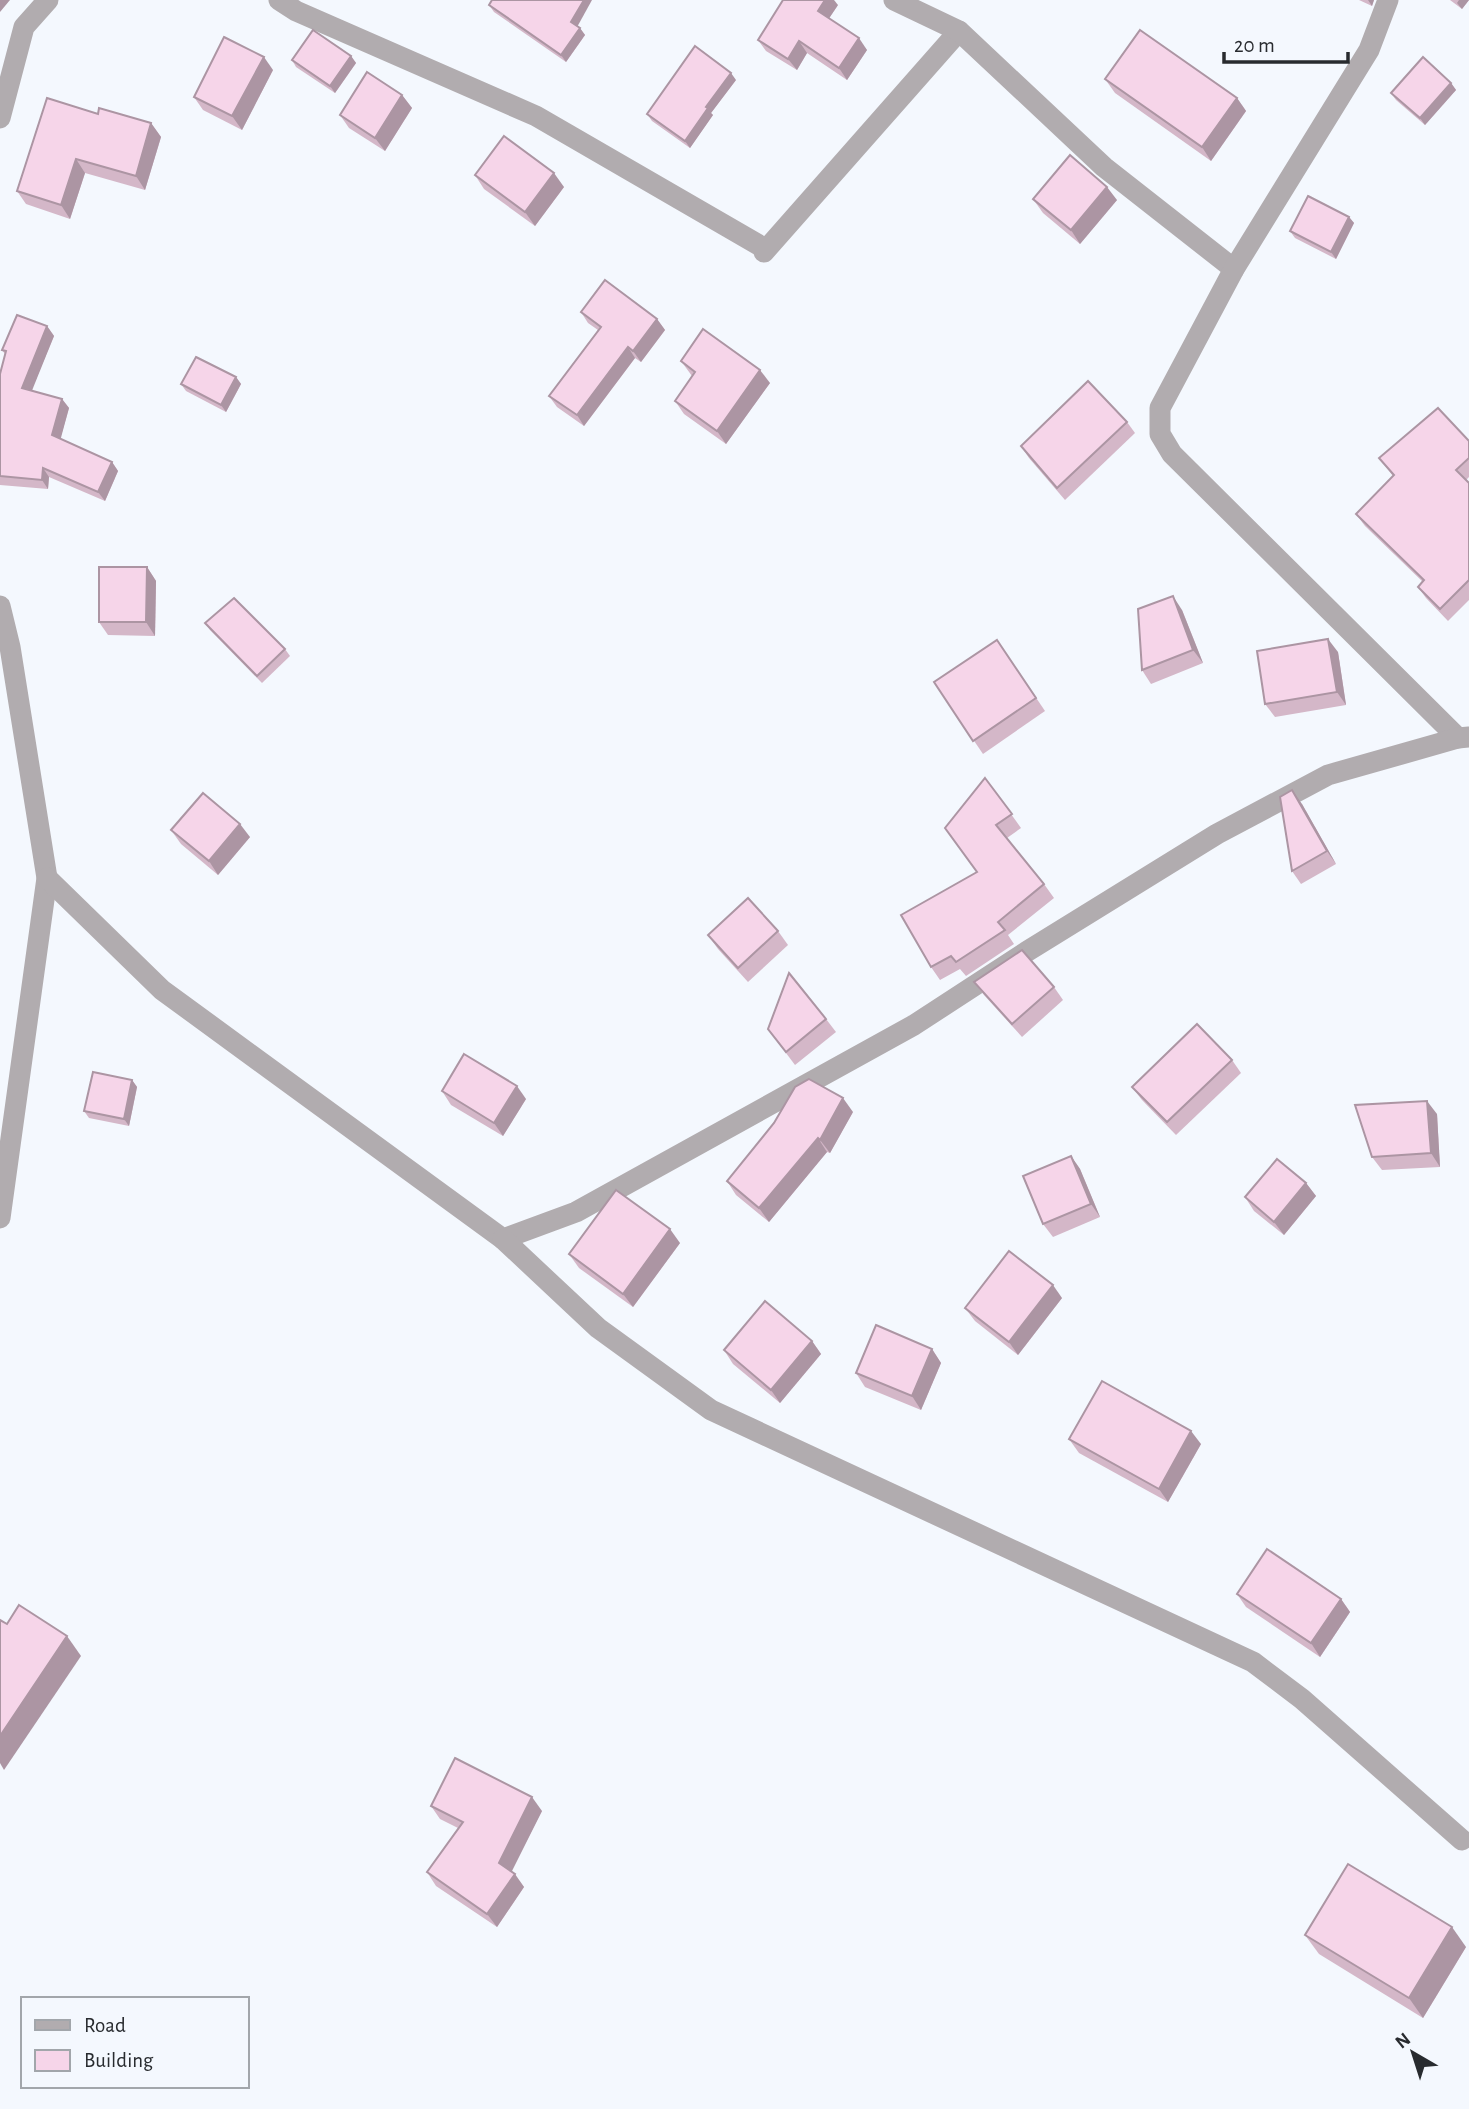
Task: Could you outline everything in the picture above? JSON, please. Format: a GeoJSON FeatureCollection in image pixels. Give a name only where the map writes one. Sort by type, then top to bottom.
{"type":"FeatureCollection","features":[{"type":"Feature","properties":{"kind":"street"},"geometry":{"type":"LineString","coordinates":[[0,118],[24,27],[48,0]]}},
{"type":"Feature","properties":{"kind":"street"},"geometry":{"type":"LineString","coordinates":[[279,0],[296,11],[536,116],[764,248],[764,252],[959,31]]}},
{"type":"Feature","properties":{"kind":"street"},"geometry":{"type":"LineString","coordinates":[[894,0],[959,31],[1104,167],[1234,269]]}},
{"type":"Feature","properties":{"kind":"street"},"geometry":{"type":"LineString","coordinates":[[1388,0],[1369,50],[1234,269],[1160,408],[1160,434],[1172,454],[1463,737]]}},
{"type":"Feature","properties":{"kind":"street"},"geometry":{"type":"LineString","coordinates":[[0,606],[47,878],[4,1163],[0,1218]]}},
{"type":"Feature","properties":{"kind":"street"},"geometry":{"type":"LineString","coordinates":[[503,1239],[576,1212],[914,1025],[1229,827],[1328,775],[1463,737]]}},
{"type":"Feature","properties":{"kind":"street"},"geometry":{"type":"LineString","coordinates":[[47,878],[162,990],[503,1239],[598,1328],[710,1410],[1253,1662],[1302,1699],[1462,1840]]}},
{"type":"Feature","properties":{"kind":"building"},"geometry":{"type":"Polygon","coordinates":[[[492,0],[584,0],[571,22],[580,28],[561,55],[489,5],[492,0]]]}},
{"type":"Feature","properties":{"kind":"building"},"geometry":{"type":"Polygon","coordinates":[[[783,0],[825,0],[818,11],[859,38],[839,68],[799,41],[788,59],[758,40],[783,0]]]}},
{"type":"Feature","properties":{"kind":"building"},"geometry":{"type":"Polygon","coordinates":[[[313,30],[351,56],[330,86],[292,60],[313,30]]]}},
{"type":"Feature","properties":{"kind":"building"},"geometry":{"type":"Polygon","coordinates":[[[1140,30],[1237,98],[1202,147],[1105,79],[1140,30]]]}},
{"type":"Feature","properties":{"kind":"building"},"geometry":{"type":"Polygon","coordinates":[[[224,37],[264,57],[232,116],[194,97],[224,37]]]}},
{"type":"Feature","properties":{"kind":"building"},"geometry":{"type":"Polygon","coordinates":[[[695,46],[731,73],[685,141],[647,114],[695,46]]]}},
{"type":"Feature","properties":{"kind":"building"},"geometry":{"type":"Polygon","coordinates":[[[1423,57],[1451,83],[1420,118],[1391,93],[1423,57]]]}},
{"type":"Feature","properties":{"kind":"building"},"geometry":{"type":"Polygon","coordinates":[[[367,72],[402,95],[375,138],[340,115],[367,72]]]}},
{"type":"Feature","properties":{"kind":"building"},"geometry":{"type":"Polygon","coordinates":[[[47,98],[98,114],[99,108],[151,123],[136,176],[76,159],[61,205],[17,191],[47,98]]]}},
{"type":"Feature","properties":{"kind":"building"},"geometry":{"type":"Polygon","coordinates":[[[504,136],[554,173],[525,212],[475,175],[504,136]]]}},
{"type":"Feature","properties":{"kind":"building"},"geometry":{"type":"Polygon","coordinates":[[[1070,155],[1107,187],[1071,230],[1033,199],[1070,155]]]}},
{"type":"Feature","properties":{"kind":"building"},"geometry":{"type":"Polygon","coordinates":[[[1308,196],[1349,217],[1331,252],[1290,231],[1308,196]]]}},
{"type":"Feature","properties":{"kind":"building"},"geometry":{"type":"Polygon","coordinates":[[[605,280],[657,319],[633,351],[628,347],[577,415],[549,396],[601,327],[581,312],[605,280]]]}},
{"type":"Feature","properties":{"kind":"building"},"geometry":{"type":"Polygon","coordinates":[[[17,315],[47,326],[22,388],[62,399],[52,435],[112,462],[98,492],[43,468],[42,480],[0,476],[0,374],[6,351],[2,350],[17,315]]]}},
{"type":"Feature","properties":{"kind":"building"},"geometry":{"type":"Polygon","coordinates":[[[703,329],[760,370],[717,431],[675,401],[695,372],[681,361],[703,329]]]}},
{"type":"Feature","properties":{"kind":"building"},"geometry":{"type":"Polygon","coordinates":[[[196,357],[236,377],[221,405],[181,384],[196,357]]]}},
{"type":"Feature","properties":{"kind":"building"},"geometry":{"type":"Polygon","coordinates":[[[1088,381],[1127,422],[1057,488],[1021,446],[1088,381]]]}},
{"type":"Feature","properties":{"kind":"building"},"geometry":{"type":"Polygon","coordinates":[[[1438,408],[1469,441],[1469,458],[1456,470],[1469,483],[1469,580],[1440,609],[1418,587],[1424,580],[1356,514],[1394,475],[1379,458],[1438,408]]]}},
{"type":"Feature","properties":{"kind":"building"},"geometry":{"type":"Polygon","coordinates":[[[99,567],[147,567],[146,622],[99,622],[99,567]]]}},
{"type":"Feature","properties":{"kind":"building"},"geometry":{"type":"Polygon","coordinates":[[[1173,596],[1193,650],[1142,670],[1138,609],[1173,596]]]}},
{"type":"Feature","properties":{"kind":"building"},"geometry":{"type":"Polygon","coordinates":[[[234,598],[285,649],[257,676],[205,623],[234,598]]]}},
{"type":"Feature","properties":{"kind":"building"},"geometry":{"type":"Polygon","coordinates":[[[1328,639],[1337,692],[1265,704],[1257,651],[1328,639]]]}},
{"type":"Feature","properties":{"kind":"building"},"geometry":{"type":"Polygon","coordinates":[[[997,640],[1036,698],[973,741],[934,682],[997,640]]]}},
{"type":"Feature","properties":{"kind":"building"},"geometry":{"type":"Polygon","coordinates":[[[985,778],[1012,814],[996,825],[1044,884],[998,922],[1005,930],[956,962],[951,956],[931,967],[901,915],[977,872],[945,828],[985,778]]]}},
{"type":"Feature","properties":{"kind":"building"},"geometry":{"type":"Polygon","coordinates":[[[1292,790],[1327,851],[1292,871],[1280,797],[1292,790]]]}},
{"type":"Feature","properties":{"kind":"building"},"geometry":{"type":"Polygon","coordinates":[[[203,793],[240,824],[209,861],[171,830],[203,793]]]}},
{"type":"Feature","properties":{"kind":"building"},"geometry":{"type":"Polygon","coordinates":[[[748,898],[778,931],[738,968],[708,935],[748,898]]]}},
{"type":"Feature","properties":{"kind":"building"},"geometry":{"type":"Polygon","coordinates":[[[1022,950],[1054,987],[1012,1024],[974,982],[1022,950]]]}},
{"type":"Feature","properties":{"kind":"building"},"geometry":{"type":"Polygon","coordinates":[[[789,973],[826,1019],[786,1052],[768,1029],[789,973]]]}},
{"type":"Feature","properties":{"kind":"building"},"geometry":{"type":"Polygon","coordinates":[[[1197,1024],[1232,1060],[1167,1122],[1132,1087],[1197,1024]]]}},
{"type":"Feature","properties":{"kind":"building"},"geometry":{"type":"Polygon","coordinates":[[[464,1054],[517,1086],[494,1123],[442,1091],[464,1054]]]}},
{"type":"Feature","properties":{"kind":"building"},"geometry":{"type":"Polygon","coordinates":[[[93,1072],[132,1080],[124,1119],[84,1111],[93,1072]]]}},
{"type":"Feature","properties":{"kind":"building"},"geometry":{"type":"Polygon","coordinates":[[[809,1079],[843,1098],[820,1140],[818,1138],[759,1208],[727,1181],[774,1123],[795,1087],[809,1079]]]}},
{"type":"Feature","properties":{"kind":"building"},"geometry":{"type":"Polygon","coordinates":[[[1427,1101],[1431,1153],[1372,1157],[1355,1105],[1427,1101]]]}},
{"type":"Feature","properties":{"kind":"building"},"geometry":{"type":"Polygon","coordinates":[[[1071,1156],[1091,1204],[1043,1224],[1023,1176],[1071,1156]]]}},
{"type":"Feature","properties":{"kind":"building"},"geometry":{"type":"Polygon","coordinates":[[[1277,1159],[1306,1183],[1274,1222],[1245,1197],[1277,1159]]]}},
{"type":"Feature","properties":{"kind":"building"},"geometry":{"type":"Polygon","coordinates":[[[616,1190],[670,1229],[623,1294],[569,1254],[616,1190]]]}},
{"type":"Feature","properties":{"kind":"building"},"geometry":{"type":"Polygon","coordinates":[[[1009,1251],[1053,1285],[1009,1342],[965,1308],[1009,1251]]]}},
{"type":"Feature","properties":{"kind":"building"},"geometry":{"type":"Polygon","coordinates":[[[765,1301],[812,1341],[771,1390],[724,1350],[765,1301]]]}},
{"type":"Feature","properties":{"kind":"building"},"geometry":{"type":"Polygon","coordinates":[[[876,1325],[932,1349],[912,1396],[856,1373],[876,1325]]]}},
{"type":"Feature","properties":{"kind":"building"},"geometry":{"type":"Polygon","coordinates":[[[1102,1381],[1191,1431],[1159,1489],[1069,1439],[1102,1381]]]}},
{"type":"Feature","properties":{"kind":"building"},"geometry":{"type":"Polygon","coordinates":[[[1267,1549],[1341,1599],[1311,1643],[1237,1594],[1267,1549]]]}},
{"type":"Feature","properties":{"kind":"building"},"geometry":{"type":"Polygon","coordinates":[[[19,1605],[67,1636],[0,1736],[0,1620],[7,1624],[19,1605]]]}},
{"type":"Feature","properties":{"kind":"building"},"geometry":{"type":"Polygon","coordinates":[[[455,1758],[532,1797],[499,1863],[515,1874],[487,1914],[427,1872],[463,1822],[431,1806],[455,1758]]]}},
{"type":"Feature","properties":{"kind":"building"},"geometry":{"type":"Polygon","coordinates":[[[1348,1864],[1452,1927],[1409,1998],[1305,1935],[1348,1864]]]}}]}
